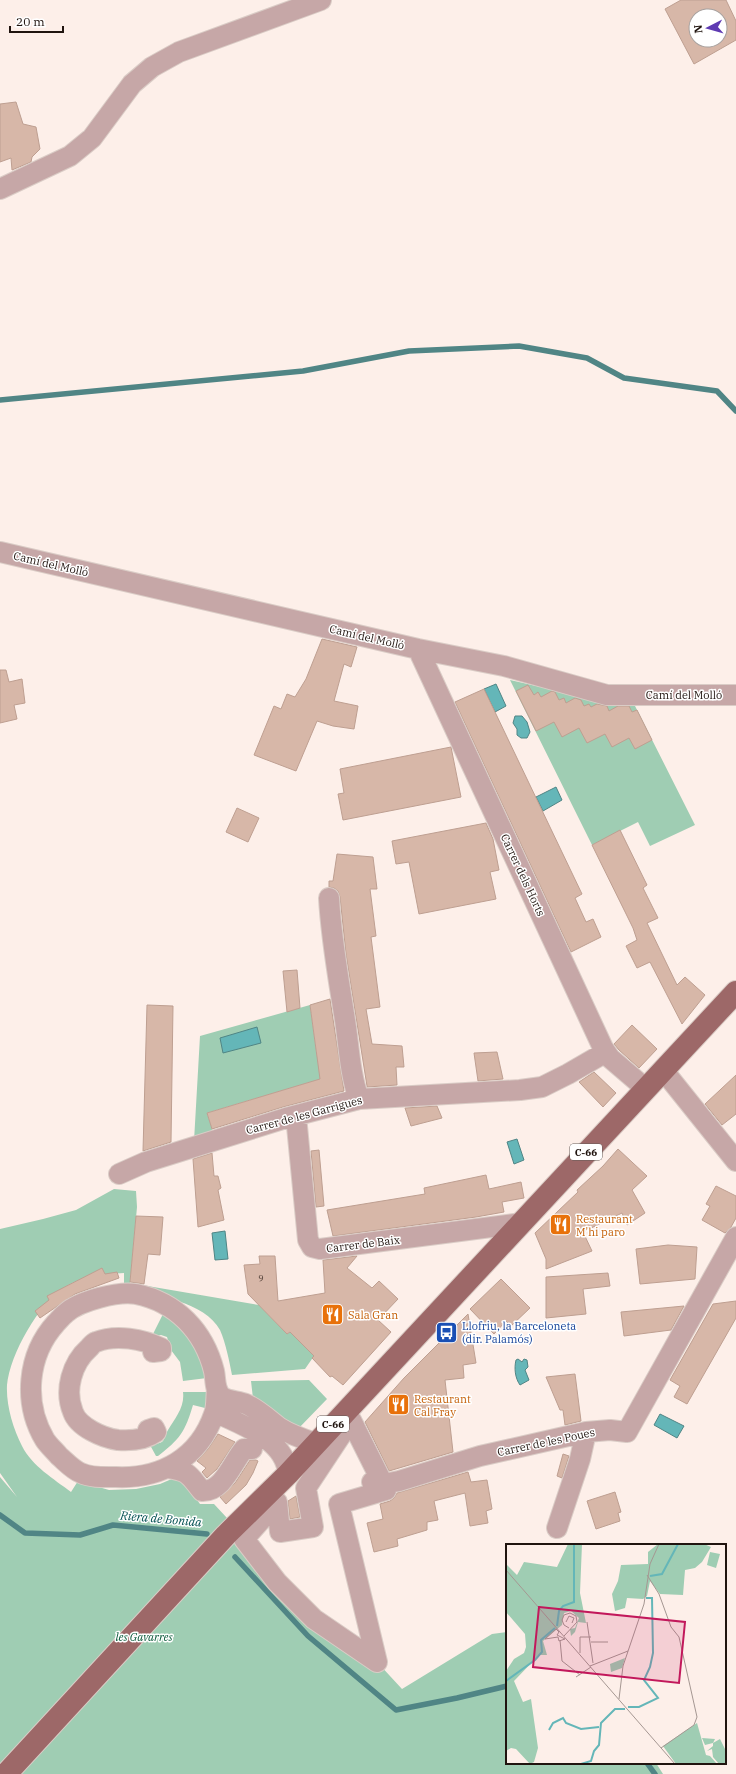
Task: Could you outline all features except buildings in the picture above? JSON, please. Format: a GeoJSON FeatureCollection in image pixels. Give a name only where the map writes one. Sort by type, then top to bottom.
{"type":"FeatureCollection","features":[{"type":"Feature","properties":{"kind":"main road","name":"C-66"},"geometry":{"type":"LineString","coordinates":[[6,1774],[226,1535],[288,1474],[315,1443],[346,1417],[645,1088],[736,992]]}},
{"type":"Feature","properties":{"kind":"street"},"geometry":{"type":"LineString","coordinates":[[0,189],[75,153],[92,138],[132,84],[152,67],[179,52],[321,0]]}},
{"type":"Feature","properties":{"kind":"street","name":"Camí del Molló"},"geometry":{"type":"LineString","coordinates":[[0,552],[418,649],[504,666],[607,695],[736,695]]}},
{"type":"Feature","properties":{"kind":"street","name":"Carrer dels Horts"},"geometry":{"type":"LineString","coordinates":[[418,649],[606,1052],[610,1058],[645,1088]]}},
{"type":"Feature","properties":{"kind":"street"},"geometry":{"type":"LineString","coordinates":[[329,898],[336,969],[354,1084],[359,1099]]}},
{"type":"Feature","properties":{"kind":"street","name":"Carrer de les Garrigues"},"geometry":{"type":"LineString","coordinates":[[119,1174],[146,1162],[296,1116],[359,1099],[520,1090],[542,1087],[606,1052]]}},
{"type":"Feature","properties":{"kind":"street"},"geometry":{"type":"LineString","coordinates":[[662,1070],[736,1161]]}},
{"type":"Feature","properties":{"kind":"street","name":"Carrer de Baix"},"geometry":{"type":"LineString","coordinates":[[296,1116],[308,1240],[312,1247],[320,1249],[522,1223]]}},
{"type":"Feature","properties":{"kind":"street","name":"Carrer de les Poues"},"geometry":{"type":"LineString","coordinates":[[383,1484],[480,1456],[586,1432],[610,1430],[627,1432],[736,1237]]}},
{"type":"Feature","properties":{"kind":"street"},"geometry":{"type":"LineString","coordinates":[[135,1294],[157,1301],[172,1308],[193,1326],[206,1349],[214,1370],[217,1390],[215,1412],[206,1432],[189,1454],[168,1468],[154,1474],[132,1478],[82,1474],[66,1462],[46,1442],[34,1419],[30,1395],[33,1368],[46,1334],[66,1312],[82,1304],[109,1295],[135,1294]]}},
{"type":"Feature","properties":{"kind":"street"},"geometry":{"type":"LineString","coordinates":[[148,1430],[154,1428],[156,1432],[150,1436],[136,1440],[111,1439],[98,1435],[86,1427],[73,1413],[70,1397],[71,1376],[80,1355],[95,1342],[123,1338],[149,1342],[161,1348],[161,1351],[153,1352]]}},
{"type":"Feature","properties":{"kind":"street"},"geometry":{"type":"LineString","coordinates":[[217,1390],[223,1397],[244,1403],[262,1412],[280,1427],[295,1436],[315,1443]]}},
{"type":"Feature","properties":{"kind":"street"},"geometry":{"type":"LineString","coordinates":[[215,1412],[241,1424],[268,1441],[284,1458],[288,1474]]}},
{"type":"Feature","properties":{"kind":"street"},"geometry":{"type":"LineString","coordinates":[[346,1417],[351,1420],[386,1490],[339,1504],[377,1662],[314,1619],[277,1582],[244,1539],[277,1502],[280,1532],[313,1527],[306,1488],[346,1417]]}},
{"type":"Feature","properties":{"kind":"street"},"geometry":{"type":"LineString","coordinates":[[557,1528],[580,1459],[586,1432]]}},
{"type":"Feature","properties":{"kind":"street"},"geometry":{"type":"LineString","coordinates":[[168,1468],[182,1470],[191,1476],[202,1491],[209,1491],[220,1485],[244,1449],[252,1449]]}},
{"type":"Feature","properties":{"kind":"green space"},"geometry":{"type":"Polygon","coordinates":[[[510,680],[554,690],[633,702],[695,825],[650,846],[638,822],[592,845],[510,680]]]}},
{"type":"Feature","properties":{"kind":"green space"},"geometry":{"type":"Polygon","coordinates":[[[310,1005],[317,1055],[341,1073],[207,1113],[214,1135],[194,1141],[200,1036],[310,1005]]]}},
{"type":"Feature","properties":{"kind":"green space","name":"les Gavarres"},"geometry":{"type":"Polygon","coordinates":[[[114,1189],[136,1191],[137,1207],[130,1283],[259,1305],[287,1334],[290,1332],[314,1356],[305,1369],[232,1375],[226,1346],[220,1330],[213,1320],[203,1313],[178,1301],[127,1288],[124,1283],[124,1273],[101,1275],[79,1280],[65,1287],[45,1305],[27,1330],[9,1373],[7,1393],[11,1416],[22,1446],[37,1466],[71,1492],[78,1481],[109,1490],[136,1489],[160,1484],[174,1478],[183,1481],[200,1504],[214,1504],[227,1518],[277,1582],[378,1663],[402,1689],[492,1634],[506,1632],[506,1764],[657,1764],[663,1774],[0,1774],[0,1477],[17,1497],[0,1473],[0,1229],[76,1210],[114,1189]]]}},
{"type":"Feature","properties":{"kind":"green space"},"geometry":{"type":"Polygon","coordinates":[[[164,1312],[181,1325],[198,1349],[207,1378],[183,1381],[180,1362],[171,1350],[167,1337],[161,1335],[156,1336],[153,1334],[164,1312]]]}},
{"type":"Feature","properties":{"kind":"green space"},"geometry":{"type":"Polygon","coordinates":[[[309,1380],[327,1399],[297,1430],[257,1426],[226,1408],[255,1416],[251,1381],[309,1380]]]}},
{"type":"Feature","properties":{"kind":"green space"},"geometry":{"type":"Polygon","coordinates":[[[183,1392],[208,1392],[205,1408],[193,1405],[184,1429],[177,1440],[158,1456],[156,1456],[150,1445],[163,1441],[181,1407],[183,1392]]]}},
{"type":"Feature","properties":{"kind":"water"},"geometry":{"type":"Polygon","coordinates":[[[496,684],[506,706],[495,712],[484,689],[496,684]]]}},
{"type":"Feature","properties":{"kind":"water"},"geometry":{"type":"Polygon","coordinates":[[[515,716],[522,716],[527,722],[530,732],[527,738],[521,738],[517,735],[517,729],[513,723],[515,716]]]}},
{"type":"Feature","properties":{"kind":"water"},"geometry":{"type":"Polygon","coordinates":[[[556,787],[562,800],[543,811],[536,797],[556,787]]]}},
{"type":"Feature","properties":{"kind":"water"},"geometry":{"type":"Polygon","coordinates":[[[257,1027],[261,1043],[223,1053],[220,1038],[257,1027]]]}},
{"type":"Feature","properties":{"kind":"water"},"geometry":{"type":"Polygon","coordinates":[[[517,1139],[524,1160],[514,1164],[507,1142],[517,1139]]]}},
{"type":"Feature","properties":{"kind":"water"},"geometry":{"type":"Polygon","coordinates":[[[225,1231],[228,1259],[215,1260],[212,1233],[225,1231]]]}},
{"type":"Feature","properties":{"kind":"water"},"geometry":{"type":"Polygon","coordinates":[[[518,1359],[522,1362],[524,1359],[527,1360],[528,1367],[525,1370],[529,1380],[520,1385],[515,1370],[516,1360],[518,1359]]]}},
{"type":"Feature","properties":{"kind":"water"},"geometry":{"type":"Polygon","coordinates":[[[660,1414],[684,1426],[677,1438],[654,1425],[660,1414]]]}},
{"type":"Feature","properties":{"kind":"waterway"},"geometry":{"type":"LineString","coordinates":[[0,400],[303,371],[409,351],[519,346],[587,358],[624,378],[717,391],[736,411]]}},
{"type":"Feature","properties":{"kind":"waterway","name":"Riera de Bonida"},"geometry":{"type":"LineString","coordinates":[[0,1515],[25,1533],[80,1535],[113,1525],[207,1534]]}},
{"type":"Feature","properties":{"kind":"waterway"},"geometry":{"type":"LineString","coordinates":[[235,1557],[308,1636],[396,1710],[506,1686]]}},
{"type":"Feature","properties":{"kind":"waterway"},"geometry":{"type":"LineString","coordinates":[[648,1764],[655,1774]]}},
{"type":"Feature","properties":{"kind":"place","name":"Restaurant M'hi paro"},"geometry":{"type":"Point","coordinates":[561,1225]}},
{"type":"Feature","properties":{"kind":"place","name":"Sala Gran"},"geometry":{"type":"Point","coordinates":[332,1315]}},
{"type":"Feature","properties":{"kind":"place","name":"Llofriu, la Barceloneta (dir. Palamós)"},"geometry":{"type":"Point","coordinates":[446,1332]}},
{"type":"Feature","properties":{"kind":"place","name":"Restaurant Cal Fray"},"geometry":{"type":"Point","coordinates":[398,1405]}}]}
